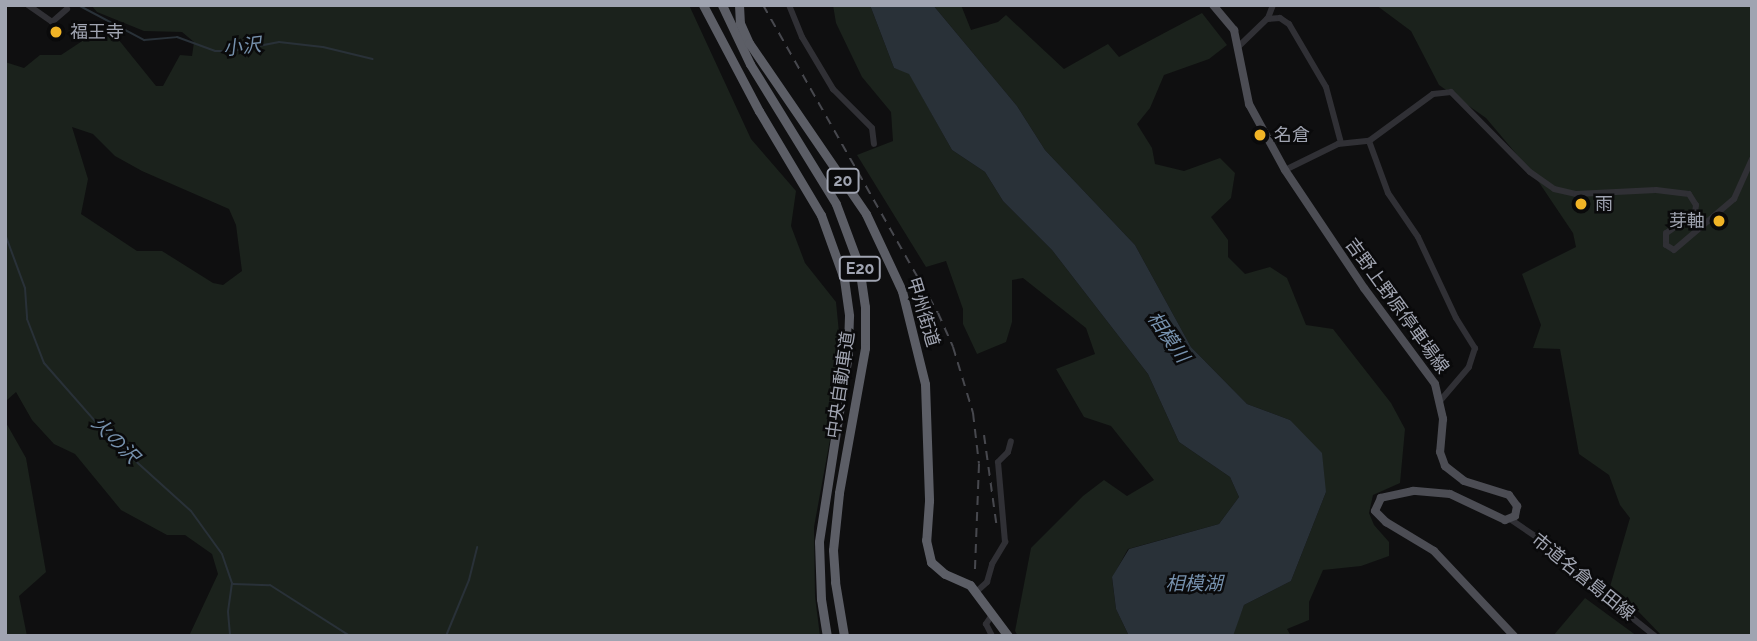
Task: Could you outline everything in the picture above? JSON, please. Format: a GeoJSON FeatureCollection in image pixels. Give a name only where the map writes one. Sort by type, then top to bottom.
{"type":"FeatureCollection","features":[{"type":"Feature","properties":{"kind":"highway","name":"中央自動車道"},"geometry":{"type":"LineString","coordinates":[[703,5],[759,111],[821,215],[840,260],[847,294],[847,371],[823,499],[819,558],[827,636]]}},
{"type":"Feature","properties":{"kind":"highway","name":"中央自動車道"},"geometry":{"type":"LineString","coordinates":[[722,5],[750,64],[836,204],[859,267],[865,307],[864,348],[835,524],[834,565],[844,636]]}},
{"type":"Feature","properties":{"kind":"highway","name":"甲州街道"},"geometry":{"type":"LineString","coordinates":[[739,5],[740,23],[749,43],[808,133],[866,214],[902,291],[925,383],[928,554],[937,568],[963,581],[976,592],[1008,636]]}},
{"type":"Feature","properties":{"kind":"main road","name":"吉野上野原停車場線"},"geometry":{"type":"LineString","coordinates":[[1213,5],[1234,30],[1249,104],[1285,170],[1364,288],[1430,375],[1440,401],[1443,419],[1440,452],[1445,466],[1464,481],[1509,495],[1517,506],[1510,519]]}},
{"type":"Feature","properties":{"kind":"main road"},"geometry":{"type":"LineString","coordinates":[[1510,519],[1498,519],[1450,495],[1426,491],[1388,495],[1381,498],[1375,511],[1386,522],[1434,551],[1514,636]]}},
{"type":"Feature","properties":{"kind":"street"},"geometry":{"type":"LineString","coordinates":[[28,5],[52,22],[67,9]]}},
{"type":"Feature","properties":{"kind":"street"},"geometry":{"type":"LineString","coordinates":[[789,5],[802,37],[833,89],[872,128],[874,144]]}},
{"type":"Feature","properties":{"kind":"street"},"geometry":{"type":"LineString","coordinates":[[1238,47],[1267,19],[1273,5]]}},
{"type":"Feature","properties":{"kind":"street"},"geometry":{"type":"LineString","coordinates":[[1267,19],[1280,19],[1293,32],[1326,87],[1341,143]]}},
{"type":"Feature","properties":{"kind":"street"},"geometry":{"type":"LineString","coordinates":[[1285,170],[1341,143],[1369,141],[1433,94],[1451,92],[1530,172],[1554,188],[1583,195],[1656,190],[1689,194],[1696,205],[1695,213],[1666,233],[1666,245],[1674,250],[1734,199],[1752,159]]}},
{"type":"Feature","properties":{"kind":"street"},"geometry":{"type":"LineString","coordinates":[[1369,141],[1388,193],[1418,237],[1456,318],[1475,348],[1469,367],[1440,401]]}},
{"type":"Feature","properties":{"kind":"street"},"geometry":{"type":"LineString","coordinates":[[976,592],[987,582],[992,564],[1005,542],[998,462],[1009,452],[1011,441]]}},
{"type":"Feature","properties":{"kind":"street","name":"市道名倉島田線"},"geometry":{"type":"LineString","coordinates":[[1510,519],[1557,551],[1595,588],[1655,636]]}},
{"type":"Feature","properties":{"kind":"street"},"geometry":{"type":"LineString","coordinates":[[992,615],[986,624],[992,636]]}},
{"type":"Feature","properties":{"kind":"shaded area"},"geometry":{"type":"Polygon","coordinates":[[[91,5],[689,5],[751,139],[796,191],[791,226],[805,263],[836,302],[840,343],[838,396],[814,527],[815,596],[820,636],[189,636],[218,574],[212,554],[185,535],[167,535],[121,510],[75,454],[54,444],[32,420],[16,392],[7,400],[5,415],[5,62],[24,68],[40,55],[61,55],[96,32],[118,39],[156,86],[163,86],[180,55],[192,56],[194,42],[182,32],[144,31],[97,12],[91,5]],[[72,127],[88,179],[81,214],[137,251],[162,251],[213,283],[223,285],[242,271],[236,225],[229,209],[142,171],[115,156],[93,134],[72,127]]]}},
{"type":"Feature","properties":{"kind":"shaded area"},"geometry":{"type":"Polygon","coordinates":[[[833,5],[870,5],[894,68],[909,73],[952,150],[985,172],[1003,201],[1052,250],[1148,374],[1179,442],[1230,477],[1239,497],[1219,524],[1128,549],[1112,578],[1116,609],[1129,636],[1018,636],[1015,631],[1031,548],[1083,496],[1104,480],[1127,496],[1154,480],[1111,426],[1084,417],[1056,369],[1095,354],[1086,328],[1023,278],[1012,280],[1012,322],[1006,342],[977,354],[963,324],[963,309],[946,261],[926,267],[857,155],[893,141],[891,112],[862,77],[836,23],[833,5]]]}},
{"type":"Feature","properties":{"kind":"shaded area"},"geometry":{"type":"Polygon","coordinates":[[[933,5],[961,5],[971,30],[998,22],[1006,15],[1064,69],[1108,44],[1119,57],[1202,13],[1227,45],[1209,59],[1164,75],[1150,108],[1137,124],[1152,148],[1155,164],[1184,171],[1220,158],[1235,173],[1231,198],[1211,217],[1228,240],[1228,257],[1245,274],[1270,267],[1287,278],[1306,325],[1333,329],[1391,403],[1405,429],[1400,483],[1373,495],[1369,513],[1374,525],[1389,542],[1389,556],[1361,566],[1323,570],[1309,602],[1309,620],[1287,629],[1291,636],[1232,635],[1244,605],[1291,581],[1326,492],[1290,420],[1247,404],[1191,347],[1135,245],[1045,150],[1017,106],[933,5]]]}},
{"type":"Feature","properties":{"kind":"shaded area"},"geometry":{"type":"Polygon","coordinates":[[[1376,5],[1752,5],[1752,636],[1662,636],[1634,607],[1609,590],[1630,518],[1620,505],[1609,475],[1579,454],[1560,349],[1533,348],[1541,325],[1522,274],[1576,247],[1573,233],[1534,175],[1486,118],[1439,85],[1411,31],[1376,5]]]}},
{"type":"Feature","properties":{"kind":"shaded area"},"geometry":{"type":"Polygon","coordinates":[[[5,421],[26,458],[46,572],[19,596],[27,636],[5,636],[5,421]]]}},
{"type":"Feature","properties":{"kind":"shaded area"},"geometry":{"type":"Polygon","coordinates":[[[1585,598],[1637,636],[1553,636],[1585,598]]]}},
{"type":"Feature","properties":{"kind":"water","name":"相模湖"},"geometry":{"type":"Polygon","coordinates":[[[870,5],[933,5],[1017,106],[1045,150],[1135,245],[1191,347],[1247,404],[1290,420],[1322,453],[1326,492],[1291,581],[1244,605],[1233,636],[1129,636],[1116,609],[1112,577],[1129,549],[1219,524],[1239,497],[1230,477],[1179,442],[1148,374],[1052,250],[1003,201],[985,172],[952,150],[909,74],[894,68],[870,5]]]}},
{"type":"Feature","properties":{"kind":"waterway","name":"小沢"},"geometry":{"type":"LineString","coordinates":[[78,5],[144,40],[177,37],[215,51],[233,51],[279,42],[323,47],[373,59]]}},
{"type":"Feature","properties":{"kind":"waterway","name":"火の沢"},"geometry":{"type":"LineString","coordinates":[[5,234],[25,288],[27,319],[44,363],[109,437],[191,511],[222,554],[232,583],[228,612],[230,636]]}},
{"type":"Feature","properties":{"kind":"waterway"},"geometry":{"type":"LineString","coordinates":[[446,636],[469,580],[477,547]]}},
{"type":"Feature","properties":{"kind":"waterway"},"geometry":{"type":"LineString","coordinates":[[233,584],[270,585],[350,636]]}},
{"type":"Feature","properties":{"kind":"railway"},"geometry":{"type":"LineString","coordinates":[[763,5],[938,313],[953,347],[973,413],[979,464],[975,569]]}},
{"type":"Feature","properties":{"kind":"railway"},"geometry":{"type":"LineString","coordinates":[[984,435],[997,529]]}},
{"type":"Feature","properties":{"kind":"place","name":"福王寺"},"geometry":{"type":"Point","coordinates":[56,32]}},
{"type":"Feature","properties":{"kind":"place","name":"名倉"},"geometry":{"type":"Point","coordinates":[1260,135]}},
{"type":"Feature","properties":{"kind":"place","name":"雨"},"geometry":{"type":"Point","coordinates":[1581,204]}},
{"type":"Feature","properties":{"kind":"place","name":"芽軸"},"geometry":{"type":"Point","coordinates":[1719,221]}},
{"type":"Feature","properties":{"kind":"water label","name":"相模川"},"geometry":{"type":"Point","coordinates":[1168,337]}}]}
